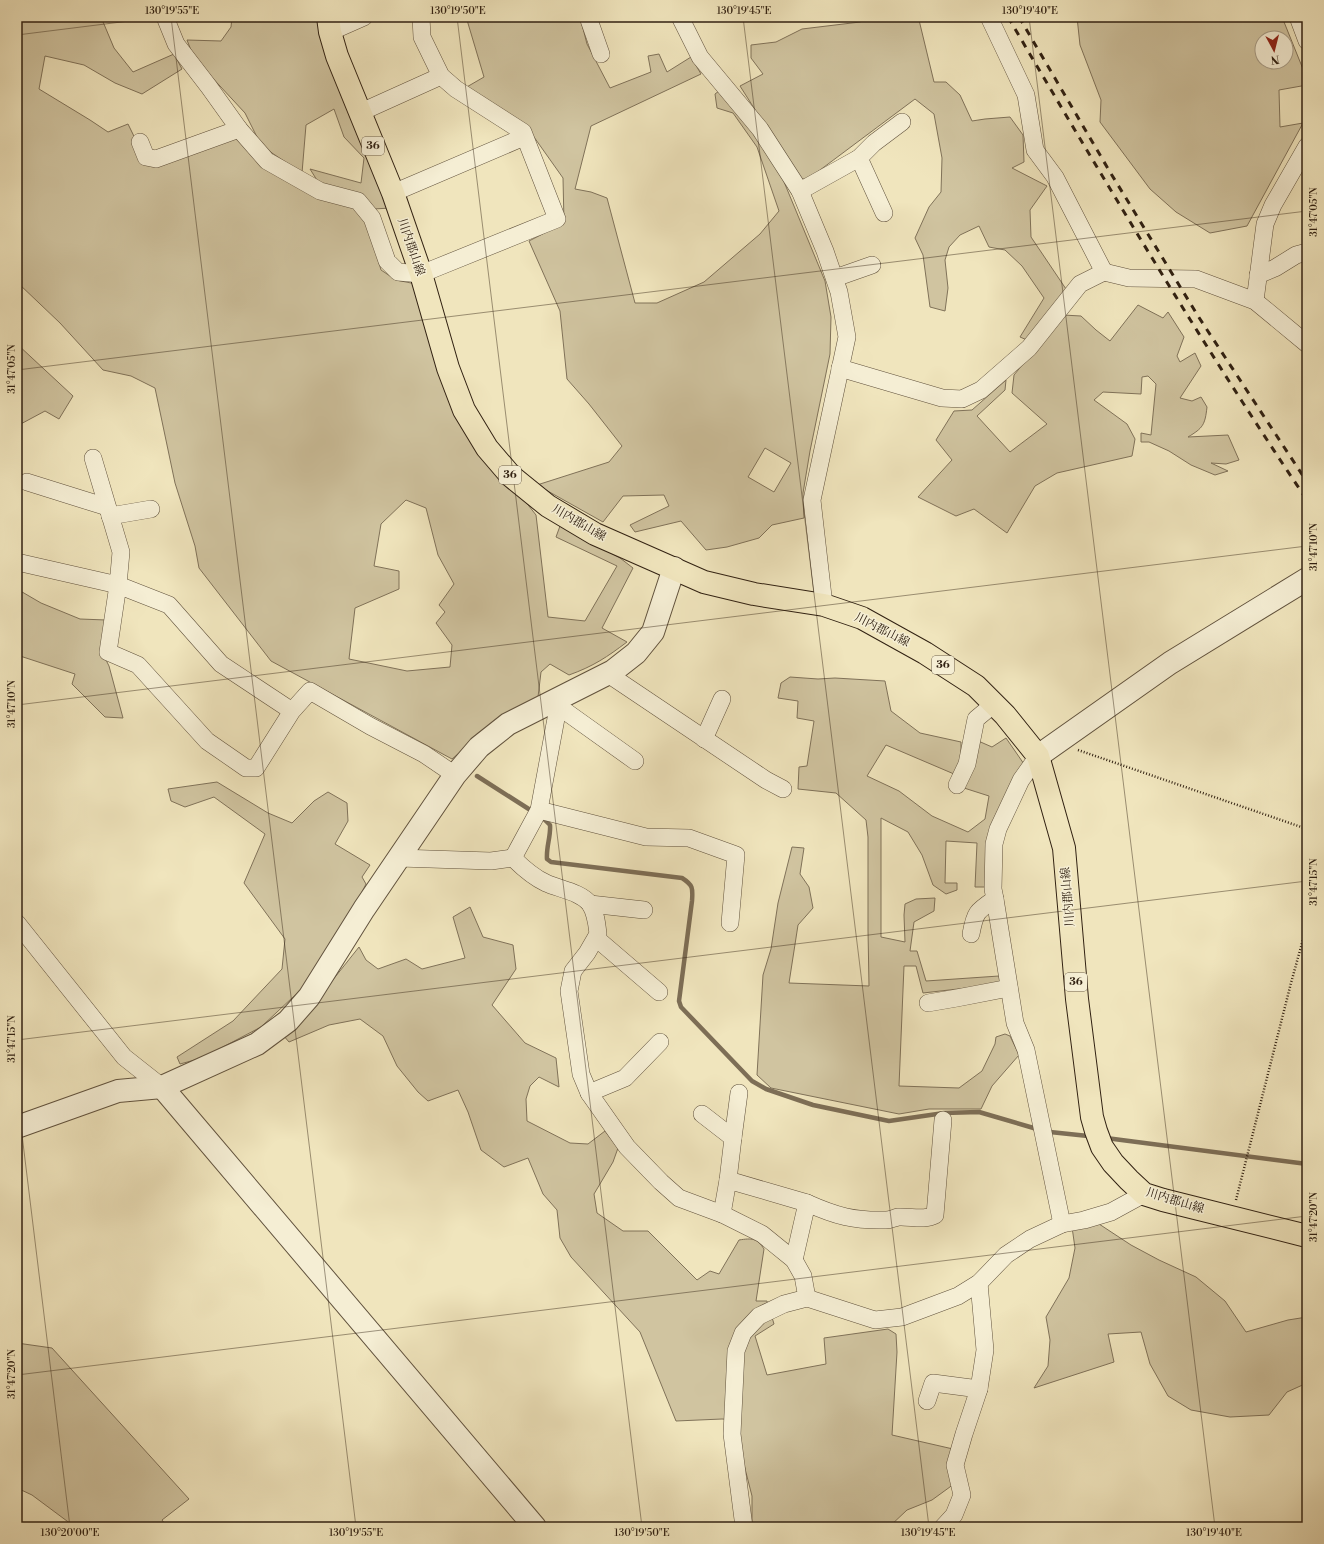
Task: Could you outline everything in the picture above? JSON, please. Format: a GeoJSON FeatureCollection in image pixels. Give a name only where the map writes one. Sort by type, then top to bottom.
{"type":"FeatureCollection","features":[{"type":"Feature","properties":{"kind":"main road","name":"川内郡山線"},"geometry":{"type":"LineString","coordinates":[[329,25],[337,56],[359,114],[393,193],[421,274],[448,368],[464,410],[487,448],[511,476],[548,506],[595,534],[704,582],[754,594],[824,605],[862,618],[925,653],[976,686],[1005,715],[1038,756],[1064,848],[1077,999],[1092,1117],[1102,1147],[1113,1163],[1144,1194],[1232,1218],[1307,1236]]}},
{"type":"Feature","properties":{"kind":"street"},"geometry":{"type":"LineString","coordinates":[[165,17],[176,44],[209,87],[238,129],[267,161],[320,191],[358,200],[372,218],[387,261],[398,272],[421,274],[557,219],[523,132],[456,89],[441,76],[422,37],[421,17]]}},
{"type":"Feature","properties":{"kind":"street"},"geometry":{"type":"LineString","coordinates":[[329,25],[364,17]]}},
{"type":"Feature","properties":{"kind":"street"},"geometry":{"type":"LineString","coordinates":[[589,17],[601,54]]}},
{"type":"Feature","properties":{"kind":"street"},"geometry":{"type":"LineString","coordinates":[[680,17],[700,57],[760,129],[800,191],[835,278],[839,292],[847,337],[812,500],[824,605]]}},
{"type":"Feature","properties":{"kind":"street"},"geometry":{"type":"LineString","coordinates":[[989,17],[1026,95],[1035,150],[1055,177],[1104,272]]}},
{"type":"Feature","properties":{"kind":"street"},"geometry":{"type":"LineString","coordinates":[[1302,22],[1307,41]]}},
{"type":"Feature","properties":{"kind":"street"},"geometry":{"type":"LineString","coordinates":[[359,114],[441,76]]}},
{"type":"Feature","properties":{"kind":"street"},"geometry":{"type":"LineString","coordinates":[[800,191],[859,158],[874,143],[902,122]]}},
{"type":"Feature","properties":{"kind":"street"},"geometry":{"type":"LineString","coordinates":[[140,142],[146,157],[156,160],[238,129]]}},
{"type":"Feature","properties":{"kind":"street"},"geometry":{"type":"LineString","coordinates":[[393,193],[524,137]]}},
{"type":"Feature","properties":{"kind":"street"},"geometry":{"type":"LineString","coordinates":[[1255,301],[1265,224],[1273,205],[1307,146]]}},
{"type":"Feature","properties":{"kind":"street"},"geometry":{"type":"LineString","coordinates":[[859,158],[884,213]]}},
{"type":"Feature","properties":{"kind":"street"},"geometry":{"type":"LineString","coordinates":[[1258,275],[1274,268],[1296,255],[1307,252]]}},
{"type":"Feature","properties":{"kind":"street"},"geometry":{"type":"LineString","coordinates":[[835,278],[872,265]]}},
{"type":"Feature","properties":{"kind":"street"},"geometry":{"type":"LineString","coordinates":[[840,368],[942,398],[962,399],[981,390],[1029,348],[1080,284],[1104,272],[1130,278],[1196,279],[1255,301],[1307,344]]}},
{"type":"Feature","properties":{"kind":"street"},"geometry":{"type":"LineString","coordinates":[[93,458],[121,552],[118,585],[108,652],[138,665],[207,741],[246,768],[256,768],[292,711],[310,690],[370,726],[424,754],[455,775]]}},
{"type":"Feature","properties":{"kind":"street"},"geometry":{"type":"LineString","coordinates":[[27,482],[108,511],[151,509]]}},
{"type":"Feature","properties":{"kind":"street"},"geometry":{"type":"LineString","coordinates":[[17,562],[118,585],[169,605],[221,664],[292,711]]}},
{"type":"Feature","properties":{"kind":"street"},"geometry":{"type":"LineString","coordinates":[[17,1127],[118,1091],[162,1086],[257,1044],[288,1021],[309,997],[364,909],[455,775],[479,747],[508,724],[559,701],[608,674],[636,653],[653,632],[674,568]]}},
{"type":"Feature","properties":{"kind":"street"},"geometry":{"type":"LineString","coordinates":[[1062,1224],[1026,1050],[1015,1023],[1009,988],[993,889],[994,844],[998,829],[1021,780],[1038,756],[1170,663],[1307,579]]}},
{"type":"Feature","properties":{"kind":"street"},"geometry":{"type":"LineString","coordinates":[[608,674],[783,790]]}},
{"type":"Feature","properties":{"kind":"street"},"geometry":{"type":"LineString","coordinates":[[704,739],[722,699]]}},
{"type":"Feature","properties":{"kind":"street"},"geometry":{"type":"LineString","coordinates":[[559,701],[636,761]]}},
{"type":"Feature","properties":{"kind":"street"},"geometry":{"type":"LineString","coordinates":[[513,858],[538,812],[559,701]]}},
{"type":"Feature","properties":{"kind":"street"},"geometry":{"type":"LineString","coordinates":[[957,785],[967,764],[976,718],[994,704]]}},
{"type":"Feature","properties":{"kind":"street"},"geometry":{"type":"LineString","coordinates":[[538,812],[646,837],[689,838],[736,855],[730,923]]}},
{"type":"Feature","properties":{"kind":"street"},"geometry":{"type":"LineString","coordinates":[[399,858],[491,861],[513,858]]}},
{"type":"Feature","properties":{"kind":"street"},"geometry":{"type":"LineString","coordinates":[[513,858],[528,872],[545,882],[577,894],[590,904],[596,918],[598,934],[587,953],[573,971],[569,991],[581,1074],[589,1093],[627,1147],[679,1198],[722,1214],[762,1234],[794,1260],[803,1276],[807,1298]]}},
{"type":"Feature","properties":{"kind":"street"},"geometry":{"type":"LineString","coordinates":[[971,934],[974,918],[979,909],[995,899]]}},
{"type":"Feature","properties":{"kind":"street"},"geometry":{"type":"LineString","coordinates":[[590,904],[644,910]]}},
{"type":"Feature","properties":{"kind":"street"},"geometry":{"type":"LineString","coordinates":[[17,923],[124,1057],[162,1086],[535,1527]]}},
{"type":"Feature","properties":{"kind":"street"},"geometry":{"type":"LineString","coordinates":[[596,938],[658,992]]}},
{"type":"Feature","properties":{"kind":"street"},"geometry":{"type":"LineString","coordinates":[[928,1003],[1009,988]]}},
{"type":"Feature","properties":{"kind":"street"},"geometry":{"type":"LineString","coordinates":[[589,1093],[625,1078],[660,1042]]}},
{"type":"Feature","properties":{"kind":"street"},"geometry":{"type":"LineString","coordinates":[[722,1214],[728,1180],[739,1093]]}},
{"type":"Feature","properties":{"kind":"street"},"geometry":{"type":"LineString","coordinates":[[702,1114],[733,1138]]}},
{"type":"Feature","properties":{"kind":"street"},"geometry":{"type":"LineString","coordinates":[[728,1180],[807,1203],[834,1215],[852,1219],[888,1220],[898,1217],[930,1218],[935,1215],[944,1120]]}},
{"type":"Feature","properties":{"kind":"street"},"geometry":{"type":"LineString","coordinates":[[744,1527],[732,1434],[736,1351],[743,1333],[759,1316],[784,1304],[807,1298],[875,1320],[902,1317],[958,1296],[979,1283],[1006,1255],[1030,1239],[1062,1224],[1084,1220],[1111,1212],[1144,1194]]}},
{"type":"Feature","properties":{"kind":"street"},"geometry":{"type":"LineString","coordinates":[[794,1260],[807,1203]]}},
{"type":"Feature","properties":{"kind":"street"},"geometry":{"type":"LineString","coordinates":[[943,1527],[954,1515],[962,1495],[955,1464],[979,1389],[985,1350],[979,1283]]}},
{"type":"Feature","properties":{"kind":"street"},"geometry":{"type":"LineString","coordinates":[[928,1401],[933,1383],[979,1389]]}},
{"type":"Feature","properties":{"kind":"path"},"geometry":{"type":"LineString","coordinates":[[1056,743],[1307,829]]}},
{"type":"Feature","properties":{"kind":"path"},"geometry":{"type":"LineString","coordinates":[[1232,1218],[1307,925]]}},
{"type":"Feature","properties":{"kind":"shaded area"},"geometry":{"type":"Polygon","coordinates":[[[17,17],[101,17],[114,48],[133,72],[174,54],[182,69],[142,94],[115,83],[84,65],[45,56],[39,89],[108,132],[128,124],[148,165],[237,137],[353,205],[367,221],[381,270],[396,280],[416,284],[447,385],[518,492],[536,515],[548,617],[585,621],[617,566],[556,537],[560,526],[620,558],[633,568],[602,628],[627,642],[600,661],[569,675],[550,664],[541,672],[538,697],[498,720],[452,759],[271,661],[199,568],[195,546],[175,483],[155,388],[131,376],[103,370],[60,323],[18,283],[17,17]],[[406,500],[381,524],[374,566],[399,571],[399,589],[355,608],[349,659],[407,671],[450,667],[452,645],[436,623],[445,612],[439,605],[454,584],[438,555],[426,508],[406,500]]]}},
{"type":"Feature","properties":{"kind":"shaded area"},"geometry":{"type":"Polygon","coordinates":[[[232,17],[322,17],[391,208],[373,209],[320,185],[310,169],[361,183],[364,158],[344,137],[334,109],[306,125],[302,173],[269,151],[259,141],[245,113],[194,58],[187,40],[221,41],[231,27],[232,17]]]}},
{"type":"Feature","properties":{"kind":"shaded area"},"geometry":{"type":"Polygon","coordinates":[[[474,17],[580,17],[587,44],[610,88],[651,72],[648,56],[659,54],[667,72],[691,57],[701,74],[591,126],[575,189],[591,192],[607,198],[635,303],[657,303],[704,282],[760,234],[779,211],[757,147],[733,113],[717,108],[715,94],[719,91],[760,137],[782,177],[825,281],[831,317],[830,354],[803,493],[804,518],[772,525],[759,538],[727,547],[706,550],[681,521],[635,532],[630,525],[669,506],[664,495],[623,496],[603,522],[537,485],[609,462],[622,446],[567,379],[560,311],[529,241],[564,223],[563,178],[529,130],[465,88],[484,77],[467,20],[474,17]],[[765,448],[748,477],[774,492],[791,463],[765,448]]]}},
{"type":"Feature","properties":{"kind":"shaded area"},"geometry":{"type":"Polygon","coordinates":[[[868,17],[926,17],[919,20],[934,82],[946,82],[960,95],[972,121],[1010,117],[1023,135],[1024,162],[1012,168],[1047,186],[1030,210],[1031,237],[1066,289],[1027,340],[1020,337],[1044,298],[1022,266],[1005,250],[989,247],[979,226],[960,235],[949,247],[945,260],[948,288],[945,311],[930,307],[923,255],[915,238],[929,207],[941,192],[942,158],[934,114],[915,99],[808,179],[799,179],[740,86],[763,74],[751,58],[751,45],[776,42],[802,29],[860,22],[868,17]]]}},
{"type":"Feature","properties":{"kind":"shaded area"},"geometry":{"type":"Polygon","coordinates":[[[1077,17],[1282,17],[1287,30],[1254,30],[1254,70],[1294,70],[1294,47],[1307,79],[1307,85],[1279,90],[1280,127],[1303,123],[1247,226],[1210,233],[1176,212],[1150,189],[1100,122],[1101,100],[1080,45],[1077,17]]]}},
{"type":"Feature","properties":{"kind":"shaded area"},"geometry":{"type":"Polygon","coordinates":[[[1138,305],[1163,318],[1168,312],[1184,337],[1177,356],[1180,362],[1195,353],[1201,366],[1180,398],[1192,401],[1201,397],[1207,407],[1204,422],[1197,431],[1188,437],[1228,435],[1239,460],[1226,464],[1211,463],[1228,471],[1215,475],[1191,465],[1169,451],[1149,442],[1141,442],[1141,433],[1151,435],[1156,384],[1148,376],[1142,377],[1141,394],[1103,392],[1094,400],[1127,424],[1135,439],[1132,456],[1057,473],[1035,486],[1007,533],[974,509],[956,516],[918,497],[952,460],[936,440],[954,411],[972,410],[1006,380],[1005,390],[977,416],[1010,452],[1047,424],[1012,393],[1014,375],[1063,315],[1081,316],[1110,341],[1138,305]]]}},
{"type":"Feature","properties":{"kind":"shaded area"},"geometry":{"type":"Polygon","coordinates":[[[17,344],[73,396],[59,419],[45,411],[17,426],[17,344]]]}},
{"type":"Feature","properties":{"kind":"shaded area"},"geometry":{"type":"Polygon","coordinates":[[[17,589],[41,603],[80,619],[106,620],[103,654],[109,666],[123,718],[105,717],[72,684],[75,674],[17,655],[17,589]]]}},
{"type":"Feature","properties":{"kind":"shaded area"},"geometry":{"type":"Polygon","coordinates":[[[790,677],[885,681],[891,711],[920,733],[961,742],[961,759],[954,774],[886,745],[867,776],[899,791],[932,816],[968,832],[985,819],[989,796],[964,788],[976,740],[992,747],[1006,738],[1024,764],[988,887],[975,887],[977,843],[946,841],[945,883],[957,883],[957,890],[946,894],[933,885],[922,855],[908,832],[881,818],[881,937],[905,942],[905,904],[916,899],[935,898],[934,911],[914,922],[910,951],[917,951],[926,981],[999,976],[1001,984],[923,993],[916,966],[904,966],[899,1086],[959,1088],[982,1071],[995,1044],[996,1037],[1005,1034],[1010,1036],[1019,1055],[992,1086],[981,1109],[929,1109],[899,1114],[771,1088],[757,1075],[763,975],[771,949],[778,903],[792,847],[804,848],[800,874],[809,887],[813,908],[798,925],[789,983],[869,986],[868,837],[866,820],[836,793],[798,789],[799,767],[807,766],[814,721],[797,718],[798,701],[778,698],[781,683],[790,677]]]}},
{"type":"Feature","properties":{"kind":"shaded area"},"geometry":{"type":"Polygon","coordinates":[[[217,782],[268,813],[292,823],[314,801],[328,792],[347,803],[348,821],[335,844],[370,865],[362,877],[366,884],[354,908],[308,983],[261,1027],[202,1058],[180,1064],[177,1057],[233,1021],[282,969],[285,939],[244,883],[265,834],[214,797],[185,807],[171,801],[168,789],[217,782]]]}},
{"type":"Feature","properties":{"kind":"shaded area"},"geometry":{"type":"Polygon","coordinates":[[[470,907],[483,937],[513,945],[516,969],[492,1005],[525,1043],[556,1058],[559,1087],[539,1077],[530,1086],[526,1099],[527,1121],[570,1143],[588,1144],[605,1131],[618,1148],[613,1162],[594,1194],[597,1213],[623,1231],[648,1231],[697,1280],[710,1271],[719,1274],[739,1240],[751,1239],[759,1243],[764,1249],[756,1301],[767,1301],[774,1324],[755,1336],[767,1375],[826,1364],[824,1338],[888,1329],[896,1334],[897,1352],[892,1435],[953,1449],[954,1484],[932,1500],[907,1510],[889,1527],[752,1527],[752,1496],[740,1449],[738,1420],[722,1419],[676,1421],[640,1332],[571,1257],[560,1238],[557,1210],[543,1194],[528,1158],[504,1167],[481,1150],[468,1112],[458,1090],[428,1101],[418,1092],[397,1066],[383,1036],[360,1019],[329,1025],[289,1042],[283,1035],[320,996],[359,947],[366,960],[378,969],[406,959],[422,969],[465,958],[453,917],[470,907]]]}},
{"type":"Feature","properties":{"kind":"shaded area"},"geometry":{"type":"Polygon","coordinates":[[[1096,1222],[1131,1245],[1196,1277],[1225,1301],[1246,1332],[1288,1320],[1307,1317],[1307,1383],[1287,1392],[1269,1415],[1230,1417],[1191,1410],[1168,1396],[1150,1364],[1141,1332],[1108,1334],[1114,1362],[1034,1388],[1048,1366],[1050,1340],[1046,1317],[1069,1278],[1075,1248],[1072,1227],[1096,1222]]]}},
{"type":"Feature","properties":{"kind":"shaded area"},"geometry":{"type":"Polygon","coordinates":[[[17,1343],[52,1348],[189,1499],[162,1520],[167,1527],[75,1527],[32,1495],[17,1488],[17,1343]]]}},
{"type":"Feature","properties":{"kind":"waterway"},"geometry":{"type":"LineString","coordinates":[[477,776],[535,813]]}},
{"type":"Feature","properties":{"kind":"waterway"},"geometry":{"type":"LineString","coordinates":[[543,818],[550,825],[547,859],[551,862],[682,878],[692,887],[692,901],[679,1001],[681,1007],[752,1081],[766,1089],[813,1105],[889,1121],[944,1113],[979,1112],[1037,1129]]}},
{"type":"Feature","properties":{"kind":"waterway"},"geometry":{"type":"LineString","coordinates":[[1050,1132],[1088,1136]]}},
{"type":"Feature","properties":{"kind":"waterway"},"geometry":{"type":"LineString","coordinates":[[1106,1138],[1307,1164]]}},
{"type":"Feature","properties":{"kind":"railway"},"geometry":{"type":"LineString","coordinates":[[1008,17],[1191,321],[1307,500]]}},
{"type":"Feature","properties":{"kind":"railway"},"geometry":{"type":"LineString","coordinates":[[1019,17],[1110,172],[1198,316],[1307,482]]}}]}
